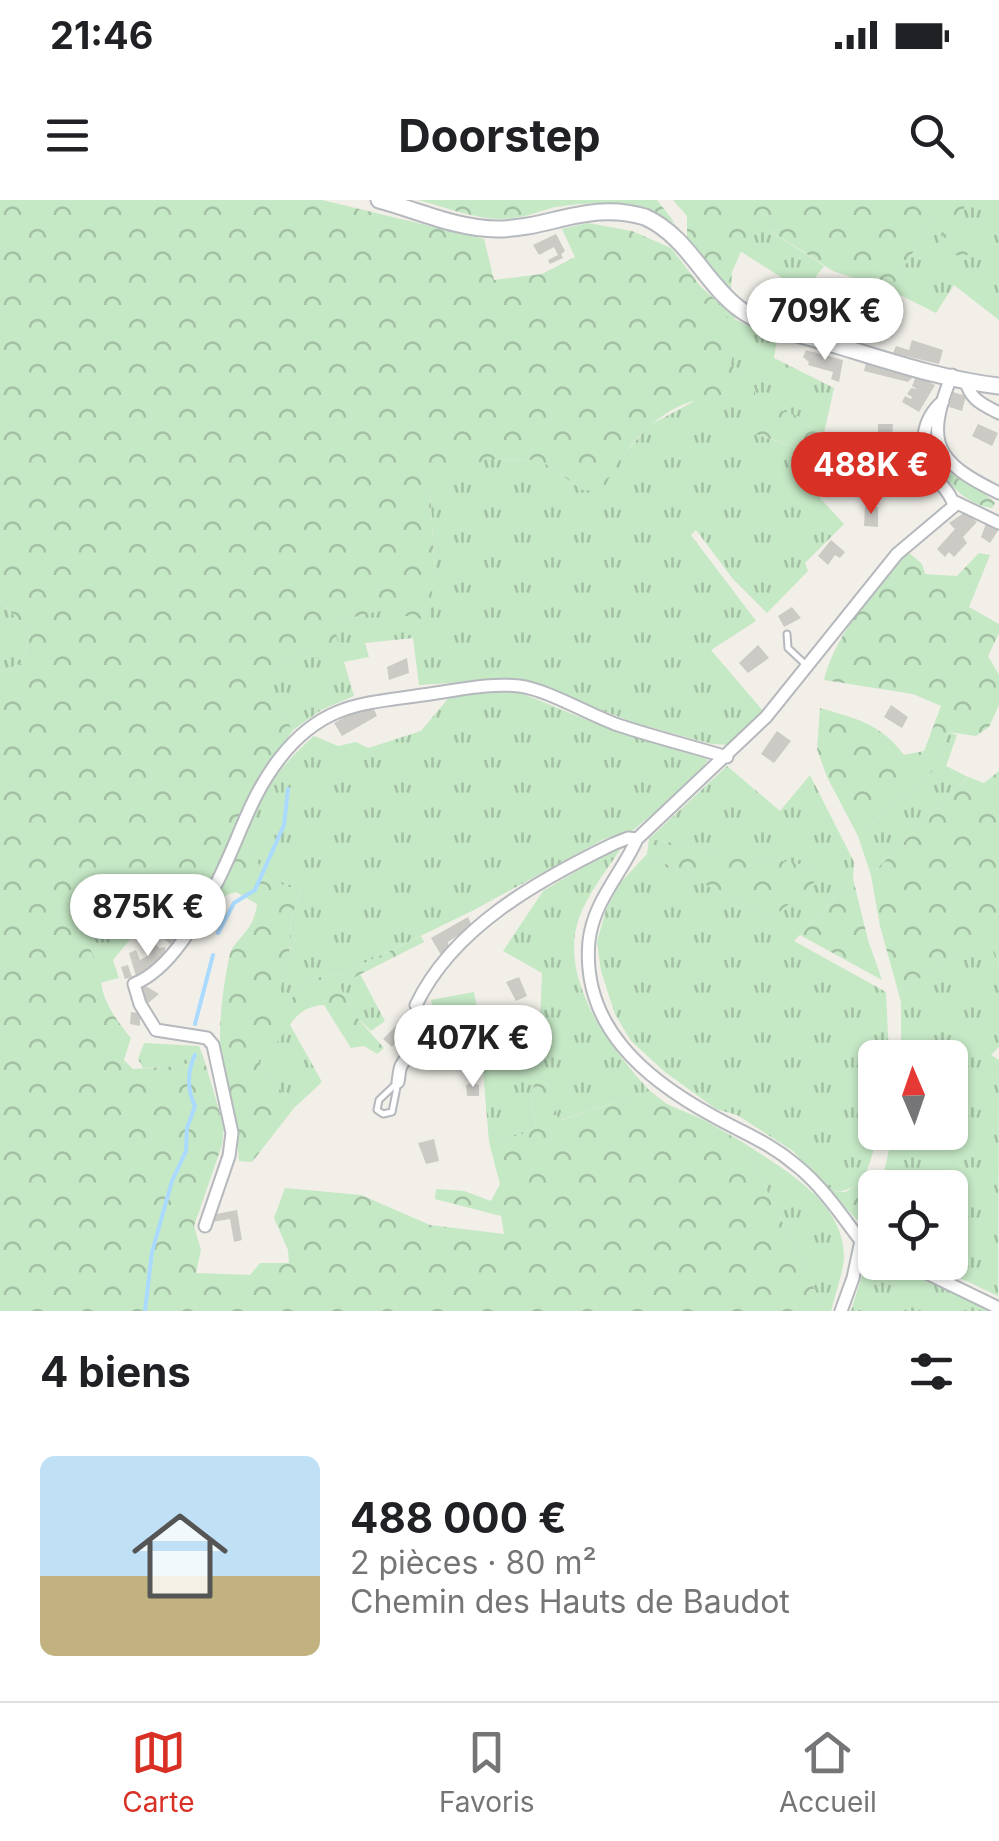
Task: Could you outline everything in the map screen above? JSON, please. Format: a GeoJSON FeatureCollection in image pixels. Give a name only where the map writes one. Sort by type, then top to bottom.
{"type":"FeatureCollection","features":[{"type":"Feature","properties":{"kind":"street"},"geometry":{"type":"LineString","coordinates":[[379,200],[469,227],[520,228],[590,208],[645,217],[669,232],[692,254],[724,297],[742,312],[775,327],[997,385]]}},
{"type":"Feature","properties":{"kind":"street"},"geometry":{"type":"LineString","coordinates":[[959,377],[943,401],[928,414],[924,432],[926,455],[932,472],[953,501],[999,523]]}},
{"type":"Feature","properties":{"kind":"street"},"geometry":{"type":"LineString","coordinates":[[959,377],[975,400],[999,413]]}},
{"type":"Feature","properties":{"kind":"street"},"geometry":{"type":"LineString","coordinates":[[943,401],[937,428],[943,453],[964,476],[999,493]]}},
{"type":"Feature","properties":{"kind":"street"},"geometry":{"type":"LineString","coordinates":[[858,1238],[800,1167],[753,1134],[714,1117],[675,1092],[615,1041],[593,986],[589,940],[606,891],[628,860],[637,838],[766,718],[897,554],[954,506],[953,501]]}},
{"type":"Feature","properties":{"kind":"street"},"geometry":{"type":"LineString","coordinates":[[205,1226],[229,1156],[232,1133],[214,1045],[206,1038],[156,1030],[140,1004],[134,984],[146,979],[167,960],[212,892],[246,813],[282,754],[315,724],[338,710],[367,701],[476,685],[523,686],[618,725],[727,757]]}},
{"type":"Feature","properties":{"kind":"street"},"geometry":{"type":"LineString","coordinates":[[398,1082],[401,1066],[418,1046],[423,1030],[416,1005],[442,960],[523,894],[586,857],[628,838],[637,838]]}},
{"type":"Feature","properties":{"kind":"street"},"geometry":{"type":"LineString","coordinates":[[841,1311],[858,1257]]}},
{"type":"Feature","properties":{"kind":"street"},"geometry":{"type":"LineString","coordinates":[[941,1280],[999,1308]]}},
{"type":"Feature","properties":{"kind":"lane"},"geometry":{"type":"LineString","coordinates":[[787,634],[788,648],[807,667]]}},
{"type":"Feature","properties":{"kind":"lane"},"geometry":{"type":"LineString","coordinates":[[398,1082],[392,1112],[383,1114],[377,1110],[379,1100],[398,1082]]}},
{"type":"Feature","properties":{"kind":"green space"},"geometry":{"type":"Polygon","coordinates":[[[0,200],[322,200],[484,239],[494,280],[542,274],[575,257],[562,229],[588,223],[632,231],[671,248],[701,287],[737,319],[723,316],[686,291],[684,300],[734,346],[731,365],[743,375],[753,377],[756,402],[800,417],[808,426],[824,433],[824,439],[860,446],[887,472],[912,486],[908,490],[852,465],[837,480],[807,453],[743,429],[755,402],[690,402],[662,416],[626,451],[603,492],[583,490],[540,460],[486,459],[430,491],[435,573],[428,620],[377,611],[332,623],[344,661],[322,661],[303,650],[276,669],[266,692],[293,730],[241,811],[222,865],[207,886],[164,873],[134,874],[106,888],[72,916],[102,971],[102,989],[109,1007],[131,1038],[124,1060],[133,1069],[179,1066],[204,1059],[224,1127],[222,1145],[194,1226],[201,1250],[196,1273],[250,1275],[260,1263],[289,1263],[288,1250],[274,1218],[285,1188],[361,1195],[430,1225],[504,1234],[501,1216],[435,1199],[436,1189],[464,1191],[491,1201],[500,1184],[489,1142],[521,1135],[536,1126],[530,1094],[536,1081],[547,1083],[559,1121],[650,1091],[667,1104],[744,1143],[825,1311],[0,1311],[0,672],[22,663],[30,633],[0,600],[0,200]]]}},
{"type":"Feature","properties":{"kind":"green space"},"geometry":{"type":"Polygon","coordinates":[[[418,200],[657,200],[675,223],[645,210],[617,204],[555,207],[502,219],[470,215],[418,200]]]}},
{"type":"Feature","properties":{"kind":"green space"},"geometry":{"type":"Polygon","coordinates":[[[673,200],[999,201],[965,201],[963,217],[933,219],[890,290],[833,271],[768,229],[770,217],[759,211],[732,272],[731,291],[687,238],[687,216],[673,200]]]}},
{"type":"Feature","properties":{"kind":"green space"},"geometry":{"type":"Polygon","coordinates":[[[965,201],[999,201],[999,320],[954,285],[936,313],[890,290],[933,219],[965,201]]]}},
{"type":"Feature","properties":{"kind":"green space"},"geometry":{"type":"Polygon","coordinates":[[[759,211],[770,217],[769,230],[824,266],[804,292],[740,251],[759,211]]]}},
{"type":"Feature","properties":{"kind":"green space"},"geometry":{"type":"Polygon","coordinates":[[[953,233],[965,237],[969,251],[966,258],[938,240],[953,233]]]}},
{"type":"Feature","properties":{"kind":"green space"},"geometry":{"type":"Polygon","coordinates":[[[686,290],[777,340],[774,358],[834,388],[824,433],[808,426],[800,417],[744,428],[807,452],[837,480],[819,497],[844,524],[805,563],[808,571],[767,613],[733,579],[696,530],[691,535],[756,621],[711,650],[764,712],[731,745],[712,744],[638,724],[529,683],[419,685],[413,638],[365,643],[369,657],[344,662],[354,696],[321,710],[293,730],[265,691],[276,669],[303,650],[322,661],[332,623],[377,611],[435,573],[430,490],[486,459],[540,460],[583,490],[612,467],[650,425],[743,375],[731,365],[713,327],[683,300],[686,290]]]}},
{"type":"Feature","properties":{"kind":"green space"},"geometry":{"type":"Polygon","coordinates":[[[941,463],[989,497],[995,503],[992,508],[960,494],[938,467],[941,463]]]}},
{"type":"Feature","properties":{"kind":"green space"},"geometry":{"type":"Polygon","coordinates":[[[906,550],[922,564],[925,574],[957,576],[979,553],[990,555],[969,607],[999,624],[988,656],[999,675],[999,705],[989,727],[976,736],[948,732],[933,771],[858,836],[817,749],[820,708],[877,729],[904,755],[924,751],[941,706],[913,694],[824,680],[848,628],[906,550]]]}},
{"type":"Feature","properties":{"kind":"green space"},"geometry":{"type":"Polygon","coordinates":[[[0,600],[30,633],[22,663],[0,672],[0,600]]]}},
{"type":"Feature","properties":{"kind":"green space"},"geometry":{"type":"Polygon","coordinates":[[[479,690],[521,693],[587,720],[708,760],[690,783],[632,831],[604,839],[474,910],[342,974],[307,979],[290,1002],[276,1004],[289,957],[291,918],[301,891],[268,880],[244,840],[271,783],[314,736],[338,746],[356,742],[368,748],[421,731],[451,695],[479,690]]]}},
{"type":"Feature","properties":{"kind":"green space"},"geometry":{"type":"Polygon","coordinates":[[[948,732],[957,735],[946,766],[968,777],[871,875],[858,836],[933,771],[948,732]]]}},
{"type":"Feature","properties":{"kind":"green space"},"geometry":{"type":"Polygon","coordinates":[[[727,766],[780,811],[810,775],[854,862],[853,879],[794,941],[886,992],[888,1040],[858,1040],[858,1150],[873,1150],[867,1170],[858,1170],[858,1184],[852,1188],[830,1191],[793,1151],[737,1115],[716,1109],[631,1041],[615,1014],[601,971],[597,942],[606,910],[620,883],[647,854],[771,919],[829,869],[649,839],[727,766]]]}},
{"type":"Feature","properties":{"kind":"green space"},"geometry":{"type":"Polygon","coordinates":[[[999,771],[999,969],[988,936],[898,991],[871,875],[968,777],[984,783],[999,771]]]}},
{"type":"Feature","properties":{"kind":"green space"},"geometry":{"type":"Polygon","coordinates":[[[649,839],[830,869],[771,919],[647,854],[649,839]]]}},
{"type":"Feature","properties":{"kind":"green space"},"geometry":{"type":"Polygon","coordinates":[[[244,840],[268,880],[301,891],[291,918],[289,957],[277,1003],[290,1001],[307,979],[342,974],[421,936],[424,942],[339,985],[354,1014],[384,1048],[377,1054],[364,1046],[351,1048],[324,1005],[301,1013],[257,1059],[294,1108],[252,1162],[239,1161],[222,1068],[220,1026],[231,951],[252,923],[257,904],[236,892],[212,900],[244,840]]]}},
{"type":"Feature","properties":{"kind":"green space"},"geometry":{"type":"Polygon","coordinates":[[[621,848],[591,893],[578,921],[574,944],[576,968],[593,1014],[620,1056],[650,1091],[558,1121],[547,1083],[530,1094],[536,1126],[521,1135],[489,1142],[483,1070],[443,1070],[431,1000],[474,992],[480,1025],[540,1022],[542,973],[503,951],[543,891],[621,848]]]}},
{"type":"Feature","properties":{"kind":"green space"},"geometry":{"type":"Polygon","coordinates":[[[140,869],[180,876],[156,898],[163,915],[137,931],[113,960],[119,978],[99,983],[72,915],[103,890],[140,869]]]}},
{"type":"Feature","properties":{"kind":"green space"},"geometry":{"type":"Polygon","coordinates":[[[853,879],[868,940],[882,980],[800,935],[853,879]]]}},
{"type":"Feature","properties":{"kind":"green space"},"geometry":{"type":"Polygon","coordinates":[[[989,935],[999,969],[999,1047],[991,1055],[999,1060],[998,1296],[964,1280],[968,1280],[968,1170],[884,1170],[889,1150],[968,1150],[968,1040],[901,1040],[898,991],[989,935]]]}},
{"type":"Feature","properties":{"kind":"green space"},"geometry":{"type":"Polygon","coordinates":[[[360,974],[385,1021],[371,1031],[354,1014],[339,985],[360,974]]]}},
{"type":"Feature","properties":{"kind":"green space"},"geometry":{"type":"Polygon","coordinates":[[[289,1023],[322,1082],[294,1108],[257,1059],[276,1043],[289,1023]]]}},
{"type":"Feature","properties":{"kind":"green space"},"geometry":{"type":"Polygon","coordinates":[[[144,1043],[199,1046],[204,1059],[179,1066],[143,1068],[138,1059],[144,1043]]]}},
{"type":"Feature","properties":{"kind":"green space"},"geometry":{"type":"Polygon","coordinates":[[[744,1143],[809,1189],[834,1219],[844,1257],[831,1311],[825,1311],[744,1143]]]}},
{"type":"Feature","properties":{"kind":"green space"},"geometry":{"type":"Polygon","coordinates":[[[858,1184],[858,1221],[830,1191],[846,1192],[858,1184]]]}},
{"type":"Feature","properties":{"kind":"green space"},"geometry":{"type":"Polygon","coordinates":[[[861,1280],[926,1280],[991,1311],[851,1311],[861,1280]]]}},
{"type":"Feature","properties":{"kind":"building"},"geometry":{"type":"Polygon","coordinates":[[[556,234],[565,251],[561,254],[563,258],[550,264],[548,260],[558,255],[554,247],[539,255],[533,245],[556,234]]]}},
{"type":"Feature","properties":{"kind":"building"},"geometry":{"type":"Polygon","coordinates":[[[776,291],[793,298],[788,311],[770,304],[776,291]]]}},
{"type":"Feature","properties":{"kind":"building"},"geometry":{"type":"Polygon","coordinates":[[[825,318],[843,327],[840,333],[822,323],[825,318]]]}},
{"type":"Feature","properties":{"kind":"building"},"geometry":{"type":"Polygon","coordinates":[[[912,340],[943,350],[939,364],[893,353],[896,346],[909,350],[912,340]]]}},
{"type":"Feature","properties":{"kind":"building"},"geometry":{"type":"Polygon","coordinates":[[[806,350],[843,360],[839,382],[831,379],[833,372],[808,365],[803,357],[806,350]]]}},
{"type":"Feature","properties":{"kind":"building"},"geometry":{"type":"Polygon","coordinates":[[[866,363],[914,376],[908,382],[864,371],[866,363]]]}},
{"type":"Feature","properties":{"kind":"building"},"geometry":{"type":"Polygon","coordinates":[[[916,376],[935,385],[919,412],[902,402],[905,396],[911,399],[907,394],[911,388],[917,389],[912,386],[916,376]]]}},
{"type":"Feature","properties":{"kind":"building"},"geometry":{"type":"Polygon","coordinates":[[[953,392],[966,396],[962,411],[949,407],[953,392]]]}},
{"type":"Feature","properties":{"kind":"building"},"geometry":{"type":"Polygon","coordinates":[[[878,424],[893,424],[892,437],[905,459],[888,467],[878,446],[878,424]]]}},
{"type":"Feature","properties":{"kind":"building"},"geometry":{"type":"Polygon","coordinates":[[[978,424],[998,433],[992,446],[972,436],[978,424]]]}},
{"type":"Feature","properties":{"kind":"building"},"geometry":{"type":"Polygon","coordinates":[[[865,506],[878,507],[878,527],[864,526],[865,506]]]}},
{"type":"Feature","properties":{"kind":"building"},"geometry":{"type":"Polygon","coordinates":[[[965,512],[977,522],[963,537],[967,543],[954,557],[949,552],[945,557],[937,549],[955,529],[949,523],[965,512]]]}},
{"type":"Feature","properties":{"kind":"building"},"geometry":{"type":"Polygon","coordinates":[[[987,521],[999,529],[990,543],[981,537],[987,521]]]}},
{"type":"Feature","properties":{"kind":"building"},"geometry":{"type":"Polygon","coordinates":[[[831,540],[845,552],[840,558],[835,555],[828,565],[818,556],[831,540]]]}},
{"type":"Feature","properties":{"kind":"building"},"geometry":{"type":"Polygon","coordinates":[[[792,607],[801,618],[784,627],[778,616],[792,607]]]}},
{"type":"Feature","properties":{"kind":"building"},"geometry":{"type":"Polygon","coordinates":[[[758,645],[769,658],[748,673],[739,663],[758,645]]]}},
{"type":"Feature","properties":{"kind":"building"},"geometry":{"type":"Polygon","coordinates":[[[407,658],[409,673],[389,680],[387,667],[407,658]]]}},
{"type":"Feature","properties":{"kind":"building"},"geometry":{"type":"Polygon","coordinates":[[[372,705],[377,716],[342,736],[334,723],[372,705]]]}},
{"type":"Feature","properties":{"kind":"building"},"geometry":{"type":"Polygon","coordinates":[[[891,705],[908,717],[902,728],[884,717],[891,705]]]}},
{"type":"Feature","properties":{"kind":"building"},"geometry":{"type":"Polygon","coordinates":[[[777,731],[791,741],[774,763],[761,754],[777,731]]]}},
{"type":"Feature","properties":{"kind":"building"},"geometry":{"type":"Polygon","coordinates":[[[198,889],[204,892],[197,904],[191,901],[198,889]]]}},
{"type":"Feature","properties":{"kind":"building"},"geometry":{"type":"Polygon","coordinates":[[[190,905],[196,909],[195,915],[170,944],[159,935],[190,905]]]}},
{"type":"Feature","properties":{"kind":"building"},"geometry":{"type":"Polygon","coordinates":[[[468,917],[472,926],[448,942],[449,950],[441,955],[431,938],[468,917]]]}},
{"type":"Feature","properties":{"kind":"building"},"geometry":{"type":"Polygon","coordinates":[[[156,944],[165,947],[166,958],[136,976],[129,953],[136,950],[140,960],[149,955],[146,949],[156,944]]]}},
{"type":"Feature","properties":{"kind":"building"},"geometry":{"type":"Polygon","coordinates":[[[128,965],[132,977],[125,979],[121,967],[128,965]]]}},
{"type":"Feature","properties":{"kind":"building"},"geometry":{"type":"Polygon","coordinates":[[[519,977],[527,996],[516,1001],[506,982],[519,977]]]}},
{"type":"Feature","properties":{"kind":"building"},"geometry":{"type":"Polygon","coordinates":[[[144,985],[159,994],[147,1004],[142,996],[144,985]]]}},
{"type":"Feature","properties":{"kind":"building"},"geometry":{"type":"Polygon","coordinates":[[[131,1012],[140,1013],[140,1026],[130,1024],[131,1012]]]}},
{"type":"Feature","properties":{"kind":"building"},"geometry":{"type":"Polygon","coordinates":[[[407,1015],[412,1025],[392,1047],[383,1039],[407,1015]]]}},
{"type":"Feature","properties":{"kind":"building"},"geometry":{"type":"Polygon","coordinates":[[[466,1085],[479,1085],[479,1096],[467,1096],[466,1085]]]}},
{"type":"Feature","properties":{"kind":"building"},"geometry":{"type":"Polygon","coordinates":[[[434,1139],[439,1161],[426,1164],[418,1143],[434,1139]]]}},
{"type":"Feature","properties":{"kind":"building"},"geometry":{"type":"Polygon","coordinates":[[[237,1210],[242,1240],[234,1242],[230,1219],[212,1222],[211,1215],[237,1210]]]}},
{"type":"Feature","properties":{"kind":"waterway"},"geometry":{"type":"LineString","coordinates":[[218,933],[234,903],[255,890],[284,825],[288,789]]}},
{"type":"Feature","properties":{"kind":"waterway"},"geometry":{"type":"LineString","coordinates":[[195,1024],[213,955]]}},
{"type":"Feature","properties":{"kind":"waterway"},"geometry":{"type":"LineString","coordinates":[[145,1311],[152,1252],[172,1181],[186,1151],[187,1128],[195,1106],[189,1080],[195,1055]]}}]}
